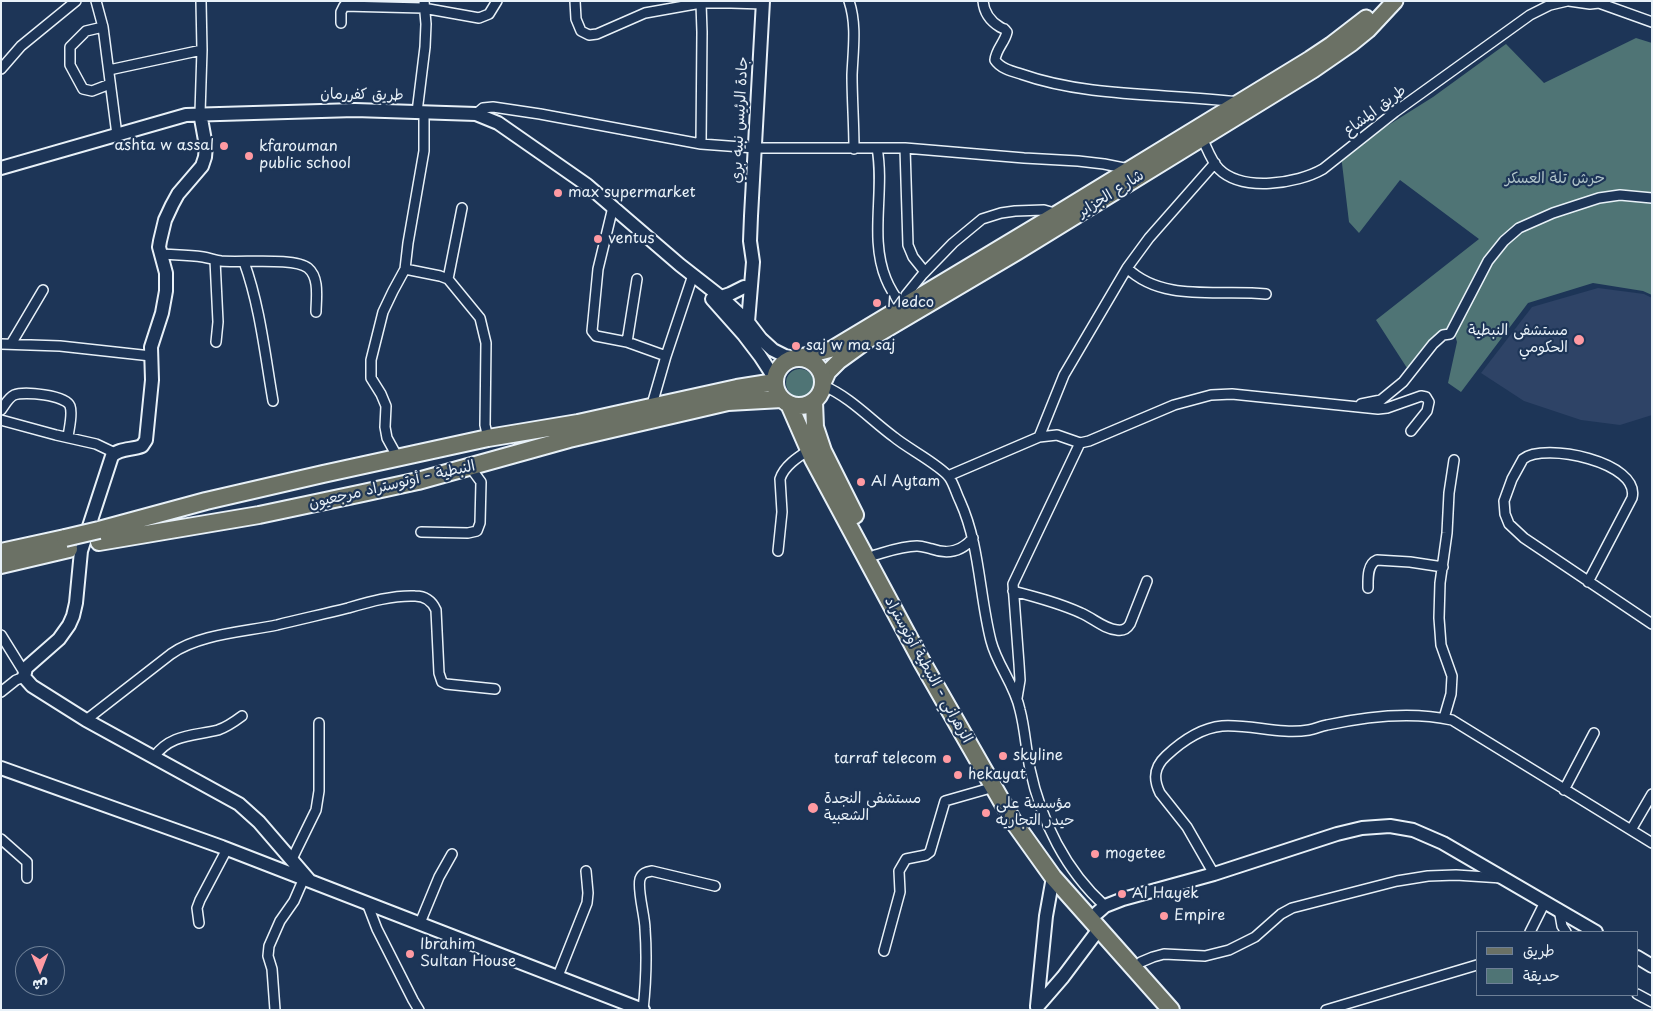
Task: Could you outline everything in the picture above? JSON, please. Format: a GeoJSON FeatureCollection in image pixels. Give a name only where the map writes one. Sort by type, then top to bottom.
{"type":"FeatureCollection","features":[{"type":"Feature","properties":{"kind":"highway"},"geometry":{"type":"LineString","coordinates":[[798,358],[810,360],[817,365],[822,372],[824,384],[820,395],[814,402],[806,406],[797,406],[785,402],[776,388],[775,381],[778,369],[786,362],[798,358]]}},
{"type":"Feature","properties":{"kind":"highway","name":"النبطية - أوتوستراد مرجعيون"},"geometry":{"type":"LineString","coordinates":[[1,565],[99,536],[206,501],[488,438],[530,432],[651,408],[775,381]]}},
{"type":"Feature","properties":{"kind":"highway","name":"النبطية - أوتوستراد مرجعيون"},"geometry":{"type":"LineString","coordinates":[[99,536],[259,515],[363,494],[418,481],[569,439],[728,402],[785,402]]}},
{"type":"Feature","properties":{"kind":"highway","name":"الزهراني - النبطية أوتوستراد"},"geometry":{"type":"LineString","coordinates":[[785,402],[922,662],[1013,821],[1053,877],[1171,1010]]}},
{"type":"Feature","properties":{"kind":"highway","name":"الزهراني - النبطية أوتوستراد"},"geometry":{"type":"LineString","coordinates":[[814,402],[815,427],[824,451],[875,555],[1007,797],[1066,880],[1101,910],[1141,962],[1183,1010]]}},
{"type":"Feature","properties":{"kind":"highway"},"geometry":{"type":"LineString","coordinates":[[359,466],[353,478],[356,487],[363,494]]}},
{"type":"Feature","properties":{"kind":"highway"},"geometry":{"type":"LineString","coordinates":[[323,474],[332,480],[336,489],[328,501]]}},
{"type":"Feature","properties":{"kind":"highway","name":"النبطية - أوتوستراد مرجعيون"},"geometry":{"type":"LineString","coordinates":[[1,552],[67,544]]}},
{"type":"Feature","properties":{"kind":"main road","name":"شارع الجزاير"},"geometry":{"type":"LineString","coordinates":[[798,358],[832,349],[1130,170],[1331,45],[1356,27],[1383,1]]}},
{"type":"Feature","properties":{"kind":"main road","name":"شارع الجزاير"},"geometry":{"type":"LineString","coordinates":[[824,384],[828,372],[839,361],[868,340],[1016,252],[1313,70],[1352,43],[1374,24],[1395,1]]}},
{"type":"Feature","properties":{"kind":"street"},"geometry":{"type":"LineString","coordinates":[[1,69],[5,62],[21,46],[76,1]]}},
{"type":"Feature","properties":{"kind":"street"},"geometry":{"type":"LineString","coordinates":[[96,1],[101,14],[117,135]]}},
{"type":"Feature","properties":{"kind":"street"},"geometry":{"type":"LineString","coordinates":[[1,692],[24,674],[26,668],[59,639],[69,625],[76,603],[81,551],[112,456],[115,453],[142,446],[146,440],[152,380],[151,347],[162,313],[166,291],[166,273],[160,241],[168,212],[178,194],[202,166],[205,157],[206,146],[200,113],[201,1]]}},
{"type":"Feature","properties":{"kind":"street"},"geometry":{"type":"LineString","coordinates":[[340,23],[341,12],[344,6],[423,5],[479,18],[489,14],[497,1]]}},
{"type":"Feature","properties":{"kind":"street"},"geometry":{"type":"LineString","coordinates":[[575,1],[576,19],[581,31],[589,35],[598,34],[645,13],[701,3],[763,3]]}},
{"type":"Feature","properties":{"kind":"street"},"geometry":{"type":"LineString","coordinates":[[849,1],[853,19],[854,38],[852,76],[854,149]]}},
{"type":"Feature","properties":{"kind":"street"},"geometry":{"type":"LineString","coordinates":[[983,1],[988,16],[1007,32],[1006,39],[998,49],[994,60],[1006,69],[1052,84],[1082,89],[1239,102]]}},
{"type":"Feature","properties":{"kind":"street","name":"طريق المشاع"},"geometry":{"type":"LineString","coordinates":[[1202,138],[1214,163],[1219,169],[1233,178],[1256,183],[1284,182],[1304,177],[1318,172],[1395,112],[1530,15],[1550,5],[1568,1],[1590,4],[1599,3],[1652,22]]}},
{"type":"Feature","properties":{"kind":"street"},"geometry":{"type":"LineString","coordinates":[[701,3],[701,144]]}},
{"type":"Feature","properties":{"kind":"street","name":"جادة الرئيس نبيه بري"},"geometry":{"type":"LineString","coordinates":[[750,241],[763,3]]}},
{"type":"Feature","properties":{"kind":"street"},"geometry":{"type":"LineString","coordinates":[[398,458],[387,438],[384,401],[371,378],[370,370],[384,312],[392,291],[406,269],[408,243],[424,151],[420,112],[426,24],[423,5]]}},
{"type":"Feature","properties":{"kind":"street"},"geometry":{"type":"LineString","coordinates":[[103,27],[86,31],[70,47],[70,65],[82,89],[92,92],[110,84]]}},
{"type":"Feature","properties":{"kind":"street"},"geometry":{"type":"LineString","coordinates":[[109,70],[202,50]]}},
{"type":"Feature","properties":{"kind":"street"},"geometry":{"type":"LineString","coordinates":[[476,114],[482,108],[511,109],[701,144],[755,148],[905,148],[1078,161],[1130,170]]}},
{"type":"Feature","properties":{"kind":"street","name":"طريق كفررمان"},"geometry":{"type":"LineString","coordinates":[[1,168],[186,115],[200,113],[346,110],[476,114],[498,123],[587,185],[680,265],[692,278]]}},
{"type":"Feature","properties":{"kind":"street"},"geometry":{"type":"LineString","coordinates":[[877,148],[880,181],[878,234],[881,262],[886,278],[903,305]]}},
{"type":"Feature","properties":{"kind":"street"},"geometry":{"type":"LineString","coordinates":[[905,148],[908,245],[913,257],[925,272]]}},
{"type":"Feature","properties":{"kind":"street"},"geometry":{"type":"LineString","coordinates":[[1039,437],[1064,376],[1127,268],[1149,238],[1214,163]]}},
{"type":"Feature","properties":{"kind":"street"},"geometry":{"type":"LineString","coordinates":[[1351,406],[1381,400],[1403,382],[1433,344],[1443,335],[1450,334],[1488,261],[1504,241],[1519,228],[1598,198],[1620,195],[1652,198]]}},
{"type":"Feature","properties":{"kind":"street"},"geometry":{"type":"LineString","coordinates":[[613,207],[598,269],[592,331],[596,336],[627,342],[666,356]]}},
{"type":"Feature","properties":{"kind":"street"},"geometry":{"type":"LineString","coordinates":[[448,279],[462,208]]}},
{"type":"Feature","properties":{"kind":"street"},"geometry":{"type":"LineString","coordinates":[[903,305],[908,292],[925,272],[953,243],[982,220],[1001,213],[1015,211],[1044,210],[1055,215]]}},
{"type":"Feature","properties":{"kind":"street"},"geometry":{"type":"LineString","coordinates":[[742,325],[744,287],[750,241]]}},
{"type":"Feature","properties":{"kind":"street"},"geometry":{"type":"LineString","coordinates":[[742,325],[753,262],[750,241]]}},
{"type":"Feature","properties":{"kind":"street"},"geometry":{"type":"LineString","coordinates":[[161,254],[205,257],[215,260],[300,264],[312,271],[315,282],[316,312]]}},
{"type":"Feature","properties":{"kind":"street"},"geometry":{"type":"LineString","coordinates":[[215,260],[218,322],[216,342]]}},
{"type":"Feature","properties":{"kind":"street"},"geometry":{"type":"LineString","coordinates":[[244,262],[267,361],[273,401]]}},
{"type":"Feature","properties":{"kind":"street"},"geometry":{"type":"LineString","coordinates":[[1127,268],[1146,283],[1169,290],[1266,294]]}},
{"type":"Feature","properties":{"kind":"street"},"geometry":{"type":"LineString","coordinates":[[406,269],[448,279],[477,313],[482,322],[486,348],[485,425],[488,438]]}},
{"type":"Feature","properties":{"kind":"street"},"geometry":{"type":"LineString","coordinates":[[692,278],[720,306],[772,350],[785,356],[798,358]]}},
{"type":"Feature","properties":{"kind":"street"},"geometry":{"type":"LineString","coordinates":[[692,278],[721,297],[742,325],[775,381]]}},
{"type":"Feature","properties":{"kind":"street"},"geometry":{"type":"LineString","coordinates":[[651,408],[692,278]]}},
{"type":"Feature","properties":{"kind":"street"},"geometry":{"type":"LineString","coordinates":[[627,342],[637,279]]}},
{"type":"Feature","properties":{"kind":"street"},"geometry":{"type":"LineString","coordinates":[[721,297],[744,287]]}},
{"type":"Feature","properties":{"kind":"street"},"geometry":{"type":"LineString","coordinates":[[6,344],[43,290]]}},
{"type":"Feature","properties":{"kind":"street"},"geometry":{"type":"LineString","coordinates":[[6,344],[60,346],[151,356]]}},
{"type":"Feature","properties":{"kind":"street"},"geometry":{"type":"LineString","coordinates":[[824,384],[843,396],[898,441],[948,476],[967,516],[973,538],[992,647],[1017,698],[1030,770],[1042,812],[1060,850],[1078,877],[1094,896],[1101,910],[1123,899],[1214,874],[1337,834],[1362,828],[1390,826],[1413,830],[1443,843],[1594,931]]}},
{"type":"Feature","properties":{"kind":"street"},"geometry":{"type":"LineString","coordinates":[[1,410],[8,399],[13,396],[29,394],[64,398],[70,404],[71,411],[68,437]]}},
{"type":"Feature","properties":{"kind":"street"},"geometry":{"type":"LineString","coordinates":[[948,476],[1039,437],[1057,436],[1080,443],[1098,439],[1174,405],[1211,395],[1232,394],[1378,409],[1387,408],[1421,396],[1426,397],[1429,402],[1427,411],[1411,431]]}},
{"type":"Feature","properties":{"kind":"street"},"geometry":{"type":"LineString","coordinates":[[1,420],[96,444],[115,453]]}},
{"type":"Feature","properties":{"kind":"street"},"geometry":{"type":"LineString","coordinates":[[1017,698],[1020,680],[1013,584],[1080,443]]}},
{"type":"Feature","properties":{"kind":"street"},"geometry":{"type":"LineString","coordinates":[[778,551],[782,512],[781,475],[791,464],[809,450]]}},
{"type":"Feature","properties":{"kind":"street"},"geometry":{"type":"LineString","coordinates":[[1588,582],[1632,498],[1633,490],[1631,483],[1610,466],[1591,459],[1538,453],[1528,455],[1523,459],[1512,479],[1504,500],[1505,514],[1509,524],[1518,534],[1588,582],[1652,624]]}},
{"type":"Feature","properties":{"kind":"street"},"geometry":{"type":"LineString","coordinates":[[1444,718],[1451,694],[1452,681],[1450,667],[1439,639],[1440,583],[1454,460]]}},
{"type":"Feature","properties":{"kind":"street"},"geometry":{"type":"LineString","coordinates":[[421,532],[468,533],[476,531],[480,522],[480,482],[470,467]]}},
{"type":"Feature","properties":{"kind":"street"},"geometry":{"type":"LineString","coordinates":[[875,555],[916,546],[924,546],[941,552],[956,552],[967,545],[973,538]]}},
{"type":"Feature","properties":{"kind":"street"},"geometry":{"type":"LineString","coordinates":[[1368,588],[1370,565],[1377,560],[1443,567]]}},
{"type":"Feature","properties":{"kind":"street"},"geometry":{"type":"LineString","coordinates":[[1013,591],[1055,602],[1082,613],[1113,630],[1122,630],[1130,624],[1147,581]]}},
{"type":"Feature","properties":{"kind":"street"},"geometry":{"type":"LineString","coordinates":[[86,720],[182,646],[209,638],[276,625],[383,599],[415,596],[426,598],[436,610],[439,673],[442,682],[496,689]]}},
{"type":"Feature","properties":{"kind":"street"},"geometry":{"type":"LineString","coordinates":[[1,635],[32,686],[86,720],[220,793],[245,809],[259,822],[306,879]]}},
{"type":"Feature","properties":{"kind":"street"},"geometry":{"type":"LineString","coordinates":[[1214,874],[1187,827],[1157,787],[1155,776],[1158,766],[1176,746],[1193,735],[1221,726],[1289,731],[1309,730],[1336,723],[1390,716],[1416,715],[1452,720],[1652,843]]}},
{"type":"Feature","properties":{"kind":"street"},"geometry":{"type":"LineString","coordinates":[[154,757],[163,746],[173,741],[190,734],[226,727],[242,716]]}},
{"type":"Feature","properties":{"kind":"street"},"geometry":{"type":"LineString","coordinates":[[292,860],[316,810],[319,791],[319,723]]}},
{"type":"Feature","properties":{"kind":"street"},"geometry":{"type":"LineString","coordinates":[[1564,790],[1594,733]]}},
{"type":"Feature","properties":{"kind":"street"},"geometry":{"type":"LineString","coordinates":[[1,768],[227,849],[643,1010],[646,970],[645,928],[639,888],[641,876],[646,872],[652,871],[715,886]]}},
{"type":"Feature","properties":{"kind":"street"},"geometry":{"type":"LineString","coordinates":[[884,951],[900,892],[899,871],[901,866],[906,859],[926,855],[930,852],[945,801],[994,787]]}},
{"type":"Feature","properties":{"kind":"street"},"geometry":{"type":"LineString","coordinates":[[1631,830],[1652,794]]}},
{"type":"Feature","properties":{"kind":"street"},"geometry":{"type":"LineString","coordinates":[[1,839],[27,862],[27,878]]}},
{"type":"Feature","properties":{"kind":"street"},"geometry":{"type":"LineString","coordinates":[[199,923],[197,908],[200,900],[227,849]]}},
{"type":"Feature","properties":{"kind":"street"},"geometry":{"type":"LineString","coordinates":[[420,923],[439,877],[452,854]]}},
{"type":"Feature","properties":{"kind":"street"},"geometry":{"type":"LineString","coordinates":[[558,976],[587,903],[586,871]]}},
{"type":"Feature","properties":{"kind":"street"},"geometry":{"type":"LineString","coordinates":[[1141,962],[1164,954],[1205,956],[1222,952],[1255,937],[1281,914],[1292,908],[1377,886],[1428,876],[1456,875],[1502,878]]}},
{"type":"Feature","properties":{"kind":"street"},"geometry":{"type":"LineString","coordinates":[[1036,1008],[1046,916],[1053,877]]}},
{"type":"Feature","properties":{"kind":"street"},"geometry":{"type":"LineString","coordinates":[[275,1010],[272,969],[268,956],[269,946],[280,921],[306,879]]}},
{"type":"Feature","properties":{"kind":"street"},"geometry":{"type":"LineString","coordinates":[[367,902],[381,937],[419,1010]]}},
{"type":"Feature","properties":{"kind":"street"},"geometry":{"type":"LineString","coordinates":[[1530,931],[1545,902]]}},
{"type":"Feature","properties":{"kind":"street"},"geometry":{"type":"LineString","coordinates":[[1558,910],[1565,931]]}},
{"type":"Feature","properties":{"kind":"street"},"geometry":{"type":"LineString","coordinates":[[1036,1008],[1063,977],[1099,929]]}},
{"type":"Feature","properties":{"kind":"street"},"geometry":{"type":"LineString","coordinates":[[1638,958],[1652,966]]}},
{"type":"Feature","properties":{"kind":"street"},"geometry":{"type":"LineString","coordinates":[[1326,1010],[1476,965]]}},
{"type":"Feature","properties":{"kind":"street"},"geometry":{"type":"LineString","coordinates":[[1638,995],[1652,1002]]}},
{"type":"Feature","properties":{"kind":"shaded area","name":"مستشفى النبطية الحكومي"},"geometry":{"type":"Polygon","coordinates":[[[1598,288],[1644,294],[1652,298],[1652,415],[1620,425],[1581,420],[1524,401],[1481,373],[1532,307],[1598,288]]]}},
{"type":"Feature","properties":{"kind":"green space","name":"حرش تلة العسكر"},"geometry":{"type":"Polygon","coordinates":[[[1636,38],[1652,43],[1652,295],[1643,291],[1593,283],[1528,303],[1461,392],[1448,383],[1457,342],[1455,335],[1449,333],[1407,368],[1376,320],[1479,239],[1400,180],[1359,233],[1349,222],[1341,155],[1433,97],[1506,44],[1544,83],[1636,38]]]}},
{"type":"Feature","properties":{"kind":"green space"},"geometry":{"type":"Polygon","coordinates":[[[800,369],[810,373],[814,383],[810,393],[800,397],[790,393],[786,383],[790,373],[800,369]]]}},
{"type":"Feature","properties":{"kind":"place","name":"ashta w assal"},"geometry":{"type":"Point","coordinates":[224,146]}},
{"type":"Feature","properties":{"kind":"place","name":"kfarouman public school"},"geometry":{"type":"Point","coordinates":[249,156]}},
{"type":"Feature","properties":{"kind":"place","name":"max supermarket"},"geometry":{"type":"Point","coordinates":[558,193]}},
{"type":"Feature","properties":{"kind":"place","name":"ventus"},"geometry":{"type":"Point","coordinates":[598,239]}},
{"type":"Feature","properties":{"kind":"place","name":"Medco"},"geometry":{"type":"Point","coordinates":[877,303]}},
{"type":"Feature","properties":{"kind":"place","name":"مستشفى النبطية الحكومي"},"geometry":{"type":"Point","coordinates":[1579,340]}},
{"type":"Feature","properties":{"kind":"place","name":"saj w ma saj"},"geometry":{"type":"Point","coordinates":[796,346]}},
{"type":"Feature","properties":{"kind":"place","name":"Al Aytam"},"geometry":{"type":"Point","coordinates":[861,482]}},
{"type":"Feature","properties":{"kind":"place","name":"skyline"},"geometry":{"type":"Point","coordinates":[1003,756]}},
{"type":"Feature","properties":{"kind":"place","name":"tarraf telecom"},"geometry":{"type":"Point","coordinates":[947,759]}},
{"type":"Feature","properties":{"kind":"place","name":"hekayat"},"geometry":{"type":"Point","coordinates":[958,775]}},
{"type":"Feature","properties":{"kind":"place","name":"مستشفى النجدة الشعبية"},"geometry":{"type":"Point","coordinates":[813,808]}},
{"type":"Feature","properties":{"kind":"place","name":"مؤسسة علي حيدر التجاريه"},"geometry":{"type":"Point","coordinates":[986,813]}},
{"type":"Feature","properties":{"kind":"place","name":"mogetee"},"geometry":{"type":"Point","coordinates":[1095,854]}},
{"type":"Feature","properties":{"kind":"place","name":"Al Hayek"},"geometry":{"type":"Point","coordinates":[1122,894]}},
{"type":"Feature","properties":{"kind":"place","name":"Empire"},"geometry":{"type":"Point","coordinates":[1164,916]}},
{"type":"Feature","properties":{"kind":"place","name":"Ibrahim Sultan House"},"geometry":{"type":"Point","coordinates":[410,954]}}]}
